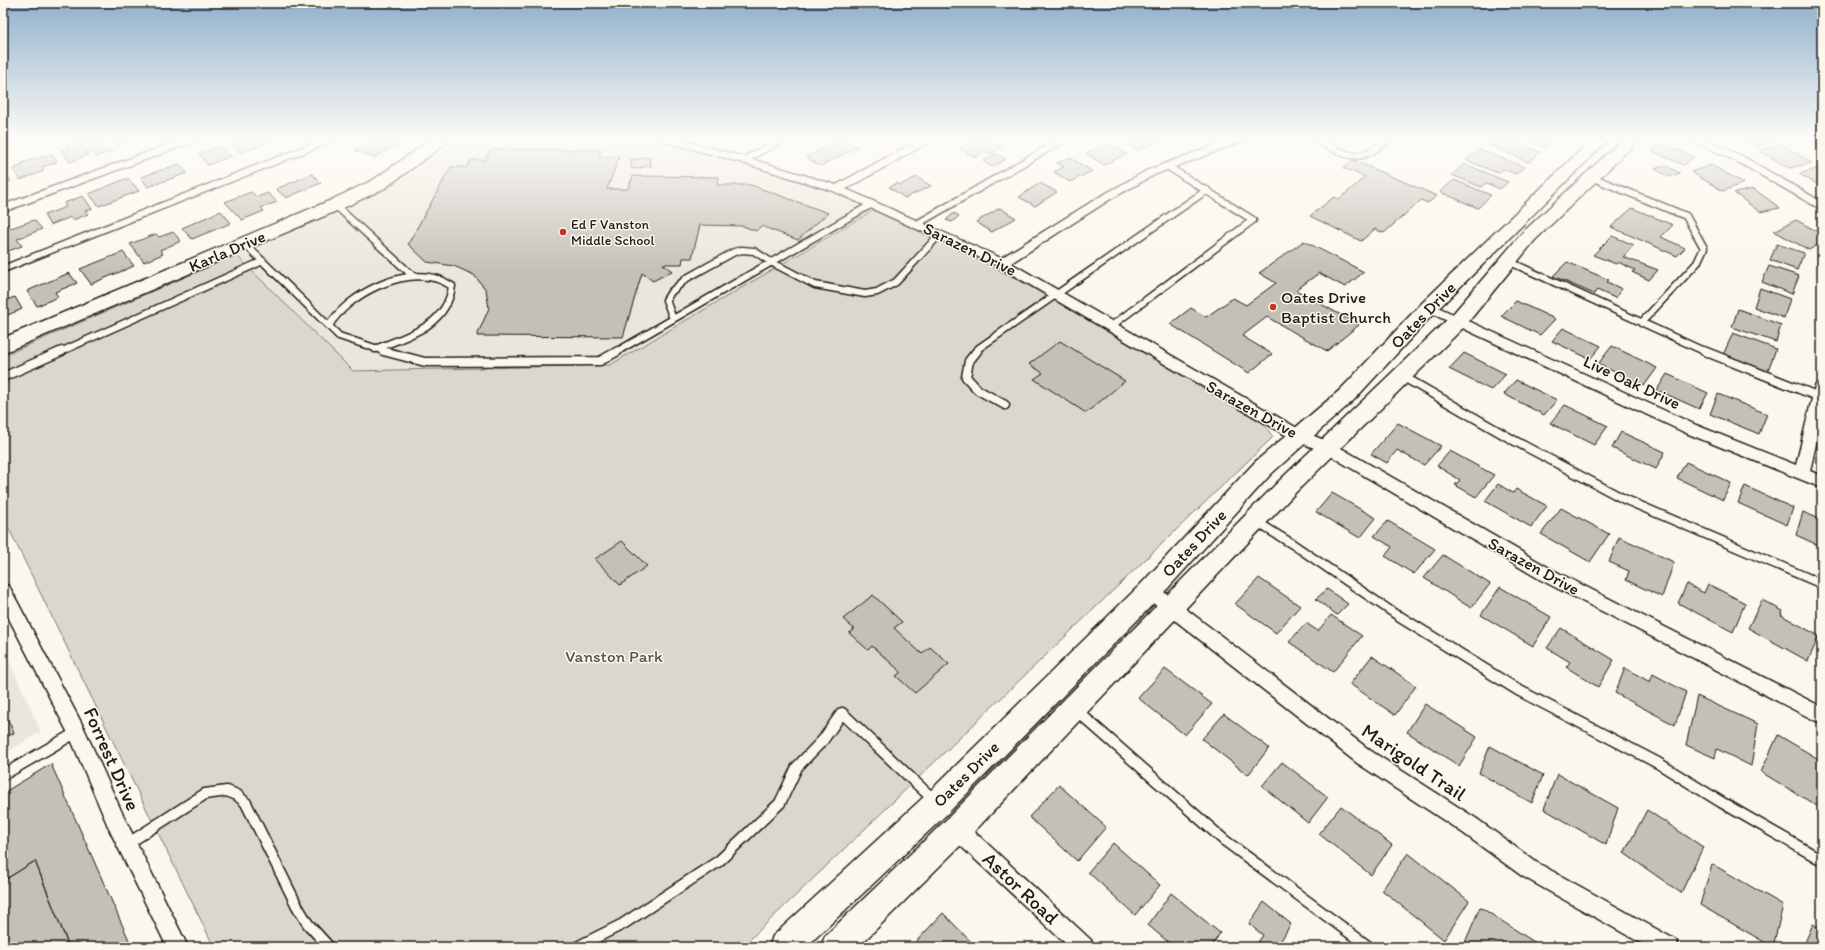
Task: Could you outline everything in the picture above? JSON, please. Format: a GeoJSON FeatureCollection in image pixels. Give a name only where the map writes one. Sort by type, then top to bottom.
{"type":"FeatureCollection","features":[{"type":"Feature","properties":{"kind":"main road","name":"Karla Drive"},"geometry":{"type":"LineString","coordinates":[[3,346],[245,244],[335,205],[380,183]]}},
{"type":"Feature","properties":{"kind":"main road","name":"Oates Drive"},"geometry":{"type":"LineString","coordinates":[[784,947],[937,804],[1150,591],[1263,468],[1347,395],[1429,307],[1556,183]]}},
{"type":"Feature","properties":{"kind":"main road","name":"Oates Drive"},"geometry":{"type":"LineString","coordinates":[[836,947],[957,829],[1289,485],[1329,448],[1458,320],[1529,236],[1584,183]]}},
{"type":"Feature","properties":{"kind":"main road"},"geometry":{"type":"LineString","coordinates":[[937,804],[957,829]]}},
{"type":"Feature","properties":{"kind":"street"},"geometry":{"type":"LineString","coordinates":[[3,208],[71,183]]}},
{"type":"Feature","properties":{"kind":"street","name":"Sarazen Drive"},"geometry":{"type":"LineString","coordinates":[[819,183],[837,189],[872,204],[940,234],[1002,264],[1299,436],[1329,448],[1547,575],[1822,716]]}},
{"type":"Feature","properties":{"kind":"street"},"geometry":{"type":"LineString","coordinates":[[837,189],[847,183]]}},
{"type":"Feature","properties":{"kind":"street"},"geometry":{"type":"LineString","coordinates":[[1002,264],[1105,198],[1132,183]]}},
{"type":"Feature","properties":{"kind":"street"},"geometry":{"type":"LineString","coordinates":[[1782,183],[1822,207]]}},
{"type":"Feature","properties":{"kind":"street","name":"Live Oak Drive"},"geometry":{"type":"LineString","coordinates":[[1429,307],[1691,429],[1802,472],[1822,482]]}},
{"type":"Feature","properties":{"kind":"street"},"geometry":{"type":"LineString","coordinates":[[1802,472],[1821,394]]}},
{"type":"Feature","properties":{"kind":"street","name":"Forrest Drive"},"geometry":{"type":"LineString","coordinates":[[3,591],[77,732],[127,844],[178,947]]}},
{"type":"Feature","properties":{"kind":"street","name":"Marigold Trail"},"geometry":{"type":"LineString","coordinates":[[1150,591],[1364,756],[1470,826],[1529,869],[1669,947]]}},
{"type":"Feature","properties":{"kind":"street","name":"Astor Road"},"geometry":{"type":"LineString","coordinates":[[957,829],[1084,947]]}},
{"type":"Feature","properties":{"kind":"lane"},"geometry":{"type":"LineString","coordinates":[[3,269],[219,183]]}},
{"type":"Feature","properties":{"kind":"lane"},"geometry":{"type":"LineString","coordinates":[[917,224],[987,183]]}},
{"type":"Feature","properties":{"kind":"lane"},"geometry":{"type":"LineString","coordinates":[[1110,327],[1253,220],[1196,183]]}},
{"type":"Feature","properties":{"kind":"lane"},"geometry":{"type":"LineString","coordinates":[[1607,183],[1686,216],[1704,248],[1697,263],[1641,323]]}},
{"type":"Feature","properties":{"kind":"lane"},"geometry":{"type":"LineString","coordinates":[[1005,405],[978,390],[966,377],[969,361],[979,348],[1207,190]]}},
{"type":"Feature","properties":{"kind":"lane"},"geometry":{"type":"LineString","coordinates":[[245,244],[339,336],[375,349],[425,362],[600,361],[872,204]]}},
{"type":"Feature","properties":{"kind":"lane"},"geometry":{"type":"LineString","coordinates":[[335,205],[413,276]]}},
{"type":"Feature","properties":{"kind":"lane"},"geometry":{"type":"LineString","coordinates":[[673,319],[666,300],[671,291],[686,279],[738,251],[754,251],[770,262],[815,284],[865,294],[877,292],[896,282],[940,234]]}},
{"type":"Feature","properties":{"kind":"lane"},"geometry":{"type":"LineString","coordinates":[[3,377],[263,261]]}},
{"type":"Feature","properties":{"kind":"lane"},"geometry":{"type":"LineString","coordinates":[[1508,261],[1687,344],[1821,394]]}},
{"type":"Feature","properties":{"kind":"lane"},"geometry":{"type":"LineString","coordinates":[[329,326],[338,312],[357,297],[377,286],[413,276],[437,278],[452,286],[450,300],[439,317],[410,335],[375,349]]}},
{"type":"Feature","properties":{"kind":"lane"},"geometry":{"type":"LineString","coordinates":[[1402,376],[1515,441],[1624,499],[1822,584]]}},
{"type":"Feature","properties":{"kind":"lane"},"geometry":{"type":"LineString","coordinates":[[1254,521],[1294,545],[1422,632],[1511,686],[1658,763],[1721,802],[1822,860]]}},
{"type":"Feature","properties":{"kind":"lane"},"geometry":{"type":"LineString","coordinates":[[1074,709],[1224,840],[1369,947]]}},
{"type":"Feature","properties":{"kind":"lane"},"geometry":{"type":"LineString","coordinates":[[577,947],[623,924],[719,862],[780,803],[797,767],[823,740],[842,713],[937,804]]}},
{"type":"Feature","properties":{"kind":"lane"},"geometry":{"type":"LineString","coordinates":[[3,775],[77,732]]}},
{"type":"Feature","properties":{"kind":"lane"},"geometry":{"type":"LineString","coordinates":[[127,844],[205,794],[218,790],[230,791],[240,795],[246,803],[300,912],[308,924],[329,947]]}},
{"type":"Feature","properties":{"kind":"shaded area","name":"Ed F Vanston Middle School"},"geometry":{"type":"Polygon","coordinates":[[[805,183],[876,209],[610,365],[353,371],[236,255],[349,206],[394,184],[805,183]]]}},
{"type":"Feature","properties":{"kind":"shaded area"},"geometry":{"type":"Polygon","coordinates":[[[3,647],[41,732],[3,754],[3,647]]]}},
{"type":"Feature","properties":{"kind":"green space","name":"Vanston Park"},"geometry":{"type":"Polygon","coordinates":[[[876,209],[1025,283],[1263,423],[1273,437],[742,947],[214,947],[3,517],[3,356],[236,255],[353,371],[610,365],[876,209]]]}},
{"type":"Feature","properties":{"kind":"building"},"geometry":{"type":"Polygon","coordinates":[[[115,183],[133,183],[139,191],[99,206],[89,194],[115,183]]]}},
{"type":"Feature","properties":{"kind":"building"},"geometry":{"type":"Polygon","coordinates":[[[145,183],[158,183],[148,187],[145,183]]]}},
{"type":"Feature","properties":{"kind":"building"},"geometry":{"type":"Polygon","coordinates":[[[290,183],[320,183],[286,198],[276,189],[290,183]]]}},
{"type":"Feature","properties":{"kind":"building"},"geometry":{"type":"Polygon","coordinates":[[[442,183],[609,183],[607,189],[628,189],[630,183],[717,183],[717,185],[751,185],[828,213],[798,240],[761,226],[756,231],[743,226],[700,225],[692,258],[683,258],[682,264],[663,264],[672,271],[653,281],[642,273],[623,337],[477,336],[489,308],[486,290],[474,275],[454,266],[427,262],[408,244],[442,183]]]}},
{"type":"Feature","properties":{"kind":"building"},"geometry":{"type":"Polygon","coordinates":[[[896,183],[900,185],[904,183],[927,183],[931,186],[905,198],[889,187],[896,183]]]}},
{"type":"Feature","properties":{"kind":"building"},"geometry":{"type":"Polygon","coordinates":[[[1040,183],[1057,192],[1035,206],[1019,197],[1040,183]]]}},
{"type":"Feature","properties":{"kind":"building"},"geometry":{"type":"Polygon","coordinates":[[[1358,183],[1407,183],[1437,196],[1428,203],[1421,200],[1384,233],[1375,229],[1361,241],[1310,216],[1334,197],[1339,199],[1358,183]]]}},
{"type":"Feature","properties":{"kind":"building"},"geometry":{"type":"Polygon","coordinates":[[[1450,183],[1462,183],[1491,195],[1478,208],[1440,192],[1450,183]]]}},
{"type":"Feature","properties":{"kind":"building"},"geometry":{"type":"Polygon","coordinates":[[[1472,183],[1486,183],[1481,187],[1472,183]]]}},
{"type":"Feature","properties":{"kind":"building"},"geometry":{"type":"Polygon","coordinates":[[[1487,183],[1506,183],[1500,189],[1487,183]]]}},
{"type":"Feature","properties":{"kind":"building"},"geometry":{"type":"Polygon","coordinates":[[[1710,183],[1743,183],[1723,191],[1710,183]]]}},
{"type":"Feature","properties":{"kind":"building"},"geometry":{"type":"Polygon","coordinates":[[[1816,183],[1822,183],[1822,187],[1816,183]]]}},
{"type":"Feature","properties":{"kind":"building"},"geometry":{"type":"Polygon","coordinates":[[[1754,189],[1780,208],[1760,212],[1734,193],[1754,189]]]}},
{"type":"Feature","properties":{"kind":"building"},"geometry":{"type":"Polygon","coordinates":[[[251,192],[257,197],[268,193],[277,202],[261,208],[264,211],[242,220],[225,202],[251,192]]]}},
{"type":"Feature","properties":{"kind":"building"},"geometry":{"type":"Polygon","coordinates":[[[83,196],[92,209],[85,211],[88,214],[73,220],[71,217],[50,225],[44,215],[66,207],[64,203],[83,196]]]}},
{"type":"Feature","properties":{"kind":"building"},"geometry":{"type":"Polygon","coordinates":[[[1000,208],[1016,218],[992,232],[976,222],[1000,208]]]}},
{"type":"Feature","properties":{"kind":"building"},"geometry":{"type":"Polygon","coordinates":[[[1632,208],[1673,225],[1661,237],[1685,248],[1677,256],[1611,227],[1632,208]]]}},
{"type":"Feature","properties":{"kind":"building"},"geometry":{"type":"Polygon","coordinates":[[[221,211],[231,223],[192,239],[182,228],[221,211]]]}},
{"type":"Feature","properties":{"kind":"building"},"geometry":{"type":"Polygon","coordinates":[[[954,213],[959,216],[952,222],[946,220],[954,213]]]}},
{"type":"Feature","properties":{"kind":"building"},"geometry":{"type":"Polygon","coordinates":[[[34,220],[42,229],[17,239],[22,246],[3,253],[3,226],[8,224],[11,228],[34,220]]]}},
{"type":"Feature","properties":{"kind":"building"},"geometry":{"type":"Polygon","coordinates":[[[1796,220],[1822,234],[1822,242],[1809,250],[1774,231],[1796,220]]]}},
{"type":"Feature","properties":{"kind":"building"},"geometry":{"type":"Polygon","coordinates":[[[173,232],[181,241],[160,250],[163,254],[144,262],[130,244],[156,234],[159,237],[173,232]]]}},
{"type":"Feature","properties":{"kind":"building"},"geometry":{"type":"Polygon","coordinates":[[[1612,236],[1634,245],[1623,257],[1658,270],[1649,280],[1632,272],[1635,270],[1618,262],[1616,264],[1593,255],[1612,236]]]}},
{"type":"Feature","properties":{"kind":"building","name":"Oates Drive Baptist Church"},"geometry":{"type":"Polygon","coordinates":[[[1304,241],[1364,272],[1345,287],[1319,273],[1296,290],[1359,325],[1327,351],[1267,317],[1242,336],[1272,354],[1249,373],[1170,324],[1191,308],[1206,317],[1233,298],[1246,305],[1276,283],[1259,273],[1304,241]]]}},
{"type":"Feature","properties":{"kind":"building"},"geometry":{"type":"Polygon","coordinates":[[[1777,244],[1804,253],[1797,270],[1770,260],[1777,244]]]}},
{"type":"Feature","properties":{"kind":"building"},"geometry":{"type":"Polygon","coordinates":[[[123,252],[134,266],[91,284],[80,269],[123,252]]]}},
{"type":"Feature","properties":{"kind":"building"},"geometry":{"type":"Polygon","coordinates":[[[1567,262],[1609,280],[1607,282],[1622,289],[1615,298],[1597,290],[1594,294],[1553,276],[1567,262]]]}},
{"type":"Feature","properties":{"kind":"building"},"geometry":{"type":"Polygon","coordinates":[[[1769,266],[1799,276],[1792,294],[1762,282],[1769,266]]]}},
{"type":"Feature","properties":{"kind":"building"},"geometry":{"type":"Polygon","coordinates":[[[69,273],[77,283],[55,292],[58,297],[37,306],[27,291],[69,273]]]}},
{"type":"Feature","properties":{"kind":"building"},"geometry":{"type":"Polygon","coordinates":[[[1760,288],[1790,299],[1784,318],[1754,307],[1760,288]]]}},
{"type":"Feature","properties":{"kind":"building"},"geometry":{"type":"Polygon","coordinates":[[[15,297],[22,309],[3,317],[3,301],[15,297]]]}},
{"type":"Feature","properties":{"kind":"building"},"geometry":{"type":"Polygon","coordinates":[[[1516,301],[1555,319],[1540,335],[1501,316],[1516,301]]]}},
{"type":"Feature","properties":{"kind":"building"},"geometry":{"type":"Polygon","coordinates":[[[1738,309],[1781,325],[1776,342],[1732,327],[1738,309]]]}},
{"type":"Feature","properties":{"kind":"building"},"geometry":{"type":"Polygon","coordinates":[[[1563,328],[1601,346],[1590,359],[1552,341],[1563,328]]]}},
{"type":"Feature","properties":{"kind":"building"},"geometry":{"type":"Polygon","coordinates":[[[1733,333],[1776,349],[1767,373],[1723,355],[1733,333]]]}},
{"type":"Feature","properties":{"kind":"building"},"geometry":{"type":"Polygon","coordinates":[[[1060,341],[1125,381],[1086,413],[1034,379],[1043,373],[1029,364],[1060,341]]]}},
{"type":"Feature","properties":{"kind":"building"},"geometry":{"type":"Polygon","coordinates":[[[1612,346],[1657,368],[1644,386],[1598,364],[1612,346]]]}},
{"type":"Feature","properties":{"kind":"building"},"geometry":{"type":"Polygon","coordinates":[[[1464,353],[1506,374],[1491,390],[1449,369],[1464,353]]]}},
{"type":"Feature","properties":{"kind":"building"},"geometry":{"type":"Polygon","coordinates":[[[1667,374],[1708,393],[1699,409],[1657,390],[1667,374]]]}},
{"type":"Feature","properties":{"kind":"building"},"geometry":{"type":"Polygon","coordinates":[[[1516,380],[1557,400],[1544,415],[1504,394],[1516,380]]]}},
{"type":"Feature","properties":{"kind":"building"},"geometry":{"type":"Polygon","coordinates":[[[1718,394],[1767,414],[1759,434],[1710,414],[1718,394]]]}},
{"type":"Feature","properties":{"kind":"building"},"geometry":{"type":"Polygon","coordinates":[[[1565,405],[1608,426],[1594,445],[1550,423],[1565,405]]]}},
{"type":"Feature","properties":{"kind":"building"},"geometry":{"type":"Polygon","coordinates":[[[1398,423],[1441,446],[1424,465],[1397,450],[1387,463],[1371,454],[1398,423]]]}},
{"type":"Feature","properties":{"kind":"building"},"geometry":{"type":"Polygon","coordinates":[[[1621,432],[1665,452],[1656,469],[1612,448],[1621,432]]]}},
{"type":"Feature","properties":{"kind":"building"},"geometry":{"type":"Polygon","coordinates":[[[1450,451],[1494,475],[1476,497],[1455,485],[1460,480],[1437,466],[1450,451]]]}},
{"type":"Feature","properties":{"kind":"building"},"geometry":{"type":"Polygon","coordinates":[[[1686,462],[1731,483],[1723,500],[1677,478],[1686,462]]]}},
{"type":"Feature","properties":{"kind":"building"},"geometry":{"type":"Polygon","coordinates":[[[1498,484],[1513,493],[1516,489],[1547,506],[1531,527],[1485,501],[1498,484]]]}},
{"type":"Feature","properties":{"kind":"building"},"geometry":{"type":"Polygon","coordinates":[[[1745,486],[1793,508],[1787,525],[1738,503],[1745,486]]]}},
{"type":"Feature","properties":{"kind":"building"},"geometry":{"type":"Polygon","coordinates":[[[1332,493],[1376,518],[1360,538],[1316,512],[1332,493]]]}},
{"type":"Feature","properties":{"kind":"building"},"geometry":{"type":"Polygon","coordinates":[[[1561,508],[1609,534],[1590,562],[1541,534],[1561,508]]]}},
{"type":"Feature","properties":{"kind":"building"},"geometry":{"type":"Polygon","coordinates":[[[1803,512],[1822,520],[1822,547],[1796,535],[1803,512]]]}},
{"type":"Feature","properties":{"kind":"building"},"geometry":{"type":"Polygon","coordinates":[[[1388,521],[1435,549],[1414,574],[1385,556],[1392,547],[1374,536],[1388,521]]]}},
{"type":"Feature","properties":{"kind":"building"},"geometry":{"type":"Polygon","coordinates":[[[1619,537],[1674,562],[1662,597],[1626,580],[1629,571],[1609,562],[1619,537]]]}},
{"type":"Feature","properties":{"kind":"building"},"geometry":{"type":"Polygon","coordinates":[[[622,541],[647,566],[620,585],[595,559],[622,541]]]}},
{"type":"Feature","properties":{"kind":"building"},"geometry":{"type":"Polygon","coordinates":[[[1443,555],[1490,584],[1471,608],[1424,578],[1443,555]]]}},
{"type":"Feature","properties":{"kind":"building"},"geometry":{"type":"Polygon","coordinates":[[[1259,578],[1300,606],[1276,633],[1235,604],[1259,578]]]}},
{"type":"Feature","properties":{"kind":"building"},"geometry":{"type":"Polygon","coordinates":[[[1687,584],[1704,593],[1708,584],[1745,603],[1733,632],[1678,603],[1687,584]]]}},
{"type":"Feature","properties":{"kind":"building"},"geometry":{"type":"Polygon","coordinates":[[[1500,587],[1551,617],[1533,646],[1481,615],[1500,587]]]}},
{"type":"Feature","properties":{"kind":"building"},"geometry":{"type":"Polygon","coordinates":[[[1327,589],[1348,604],[1337,615],[1316,599],[1327,589]]]}},
{"type":"Feature","properties":{"kind":"building"},"geometry":{"type":"Polygon","coordinates":[[[873,595],[902,622],[894,628],[922,654],[930,647],[949,664],[915,693],[896,676],[901,672],[872,646],[868,650],[849,633],[854,629],[843,619],[873,595]]]}},
{"type":"Feature","properties":{"kind":"building"},"geometry":{"type":"Polygon","coordinates":[[[1762,600],[1783,611],[1781,615],[1819,636],[1808,661],[1748,628],[1762,600]]]}},
{"type":"Feature","properties":{"kind":"building"},"geometry":{"type":"Polygon","coordinates":[[[1331,615],[1362,636],[1333,672],[1289,642],[1306,623],[1318,631],[1331,615]]]}},
{"type":"Feature","properties":{"kind":"building"},"geometry":{"type":"Polygon","coordinates":[[[1561,628],[1614,660],[1598,687],[1566,667],[1570,662],[1547,648],[1561,628]]]}},
{"type":"Feature","properties":{"kind":"building"},"geometry":{"type":"Polygon","coordinates":[[[1372,656],[1416,686],[1395,715],[1350,684],[1372,656]]]}},
{"type":"Feature","properties":{"kind":"building"},"geometry":{"type":"Polygon","coordinates":[[[1625,668],[1650,682],[1653,674],[1686,692],[1675,725],[1615,693],[1625,668]]]}},
{"type":"Feature","properties":{"kind":"building"},"geometry":{"type":"Polygon","coordinates":[[[1165,669],[1212,704],[1185,735],[1138,698],[1165,669]]]}},
{"type":"Feature","properties":{"kind":"building"},"geometry":{"type":"Polygon","coordinates":[[[1697,696],[1758,724],[1751,766],[1717,749],[1715,758],[1686,745],[1697,696]]]}},
{"type":"Feature","properties":{"kind":"building"},"geometry":{"type":"Polygon","coordinates":[[[1425,704],[1477,737],[1459,766],[1407,732],[1425,704]]]}},
{"type":"Feature","properties":{"kind":"building"},"geometry":{"type":"Polygon","coordinates":[[[3,709],[14,733],[3,739],[3,709]]]}},
{"type":"Feature","properties":{"kind":"building"},"geometry":{"type":"Polygon","coordinates":[[[1224,714],[1269,748],[1248,775],[1202,739],[1224,714]]]}},
{"type":"Feature","properties":{"kind":"building"},"geometry":{"type":"Polygon","coordinates":[[[1778,735],[1822,761],[1822,809],[1761,772],[1778,735]]]}},
{"type":"Feature","properties":{"kind":"building"},"geometry":{"type":"Polygon","coordinates":[[[1490,746],[1543,775],[1532,803],[1479,773],[1490,746]]]}},
{"type":"Feature","properties":{"kind":"building"},"geometry":{"type":"Polygon","coordinates":[[[1282,762],[1328,797],[1308,823],[1262,786],[1282,762]]]}},
{"type":"Feature","properties":{"kind":"building"},"geometry":{"type":"Polygon","coordinates":[[[51,764],[132,947],[69,947],[35,861],[3,881],[3,793],[51,764]]]}},
{"type":"Feature","properties":{"kind":"building"},"geometry":{"type":"Polygon","coordinates":[[[1557,774],[1618,808],[1606,845],[1544,809],[1557,774]]]}},
{"type":"Feature","properties":{"kind":"building"},"geometry":{"type":"Polygon","coordinates":[[[1059,785],[1106,827],[1077,861],[1029,817],[1059,785]]]}},
{"type":"Feature","properties":{"kind":"building"},"geometry":{"type":"Polygon","coordinates":[[[1341,806],[1392,845],[1371,875],[1319,834],[1341,806]]]}},
{"type":"Feature","properties":{"kind":"building"},"geometry":{"type":"Polygon","coordinates":[[[1647,810],[1703,847],[1681,893],[1624,853],[1647,810]]]}},
{"type":"Feature","properties":{"kind":"building"},"geometry":{"type":"Polygon","coordinates":[[[1113,843],[1160,885],[1135,915],[1088,872],[1113,843]]]}},
{"type":"Feature","properties":{"kind":"building"},"geometry":{"type":"Polygon","coordinates":[[[1408,853],[1469,901],[1444,940],[1382,890],[1408,853]]]}},
{"type":"Feature","properties":{"kind":"building"},"geometry":{"type":"Polygon","coordinates":[[[35,861],[69,947],[3,947],[3,881],[35,861]]]}},
{"type":"Feature","properties":{"kind":"building"},"geometry":{"type":"Polygon","coordinates":[[[1712,864],[1783,905],[1773,947],[1700,905],[1712,864]]]}},
{"type":"Feature","properties":{"kind":"building"},"geometry":{"type":"Polygon","coordinates":[[[1171,893],[1220,933],[1211,947],[1174,947],[1148,925],[1171,893]]]}},
{"type":"Feature","properties":{"kind":"building"},"geometry":{"type":"Polygon","coordinates":[[[1264,902],[1291,924],[1277,947],[1255,947],[1263,935],[1249,924],[1264,902]]]}},
{"type":"Feature","properties":{"kind":"building"},"geometry":{"type":"Polygon","coordinates":[[[1480,907],[1542,947],[1467,947],[1464,945],[1480,907]]]}},
{"type":"Feature","properties":{"kind":"building"},"geometry":{"type":"Polygon","coordinates":[[[943,913],[976,947],[911,947],[943,913]]]}},
{"type":"Feature","properties":{"kind":"building"},"geometry":{"type":"Polygon","coordinates":[[[1813,924],[1822,930],[1822,947],[1803,947],[1813,924]]]}},
{"type":"Feature","properties":{"kind":"place","name":"Ed F Vanston Middle School"},"geometry":{"type":"Point","coordinates":[563,232]}},
{"type":"Feature","properties":{"kind":"place","name":"Oates Drive Baptist Church"},"geometry":{"type":"Point","coordinates":[1273,307]}}]}
